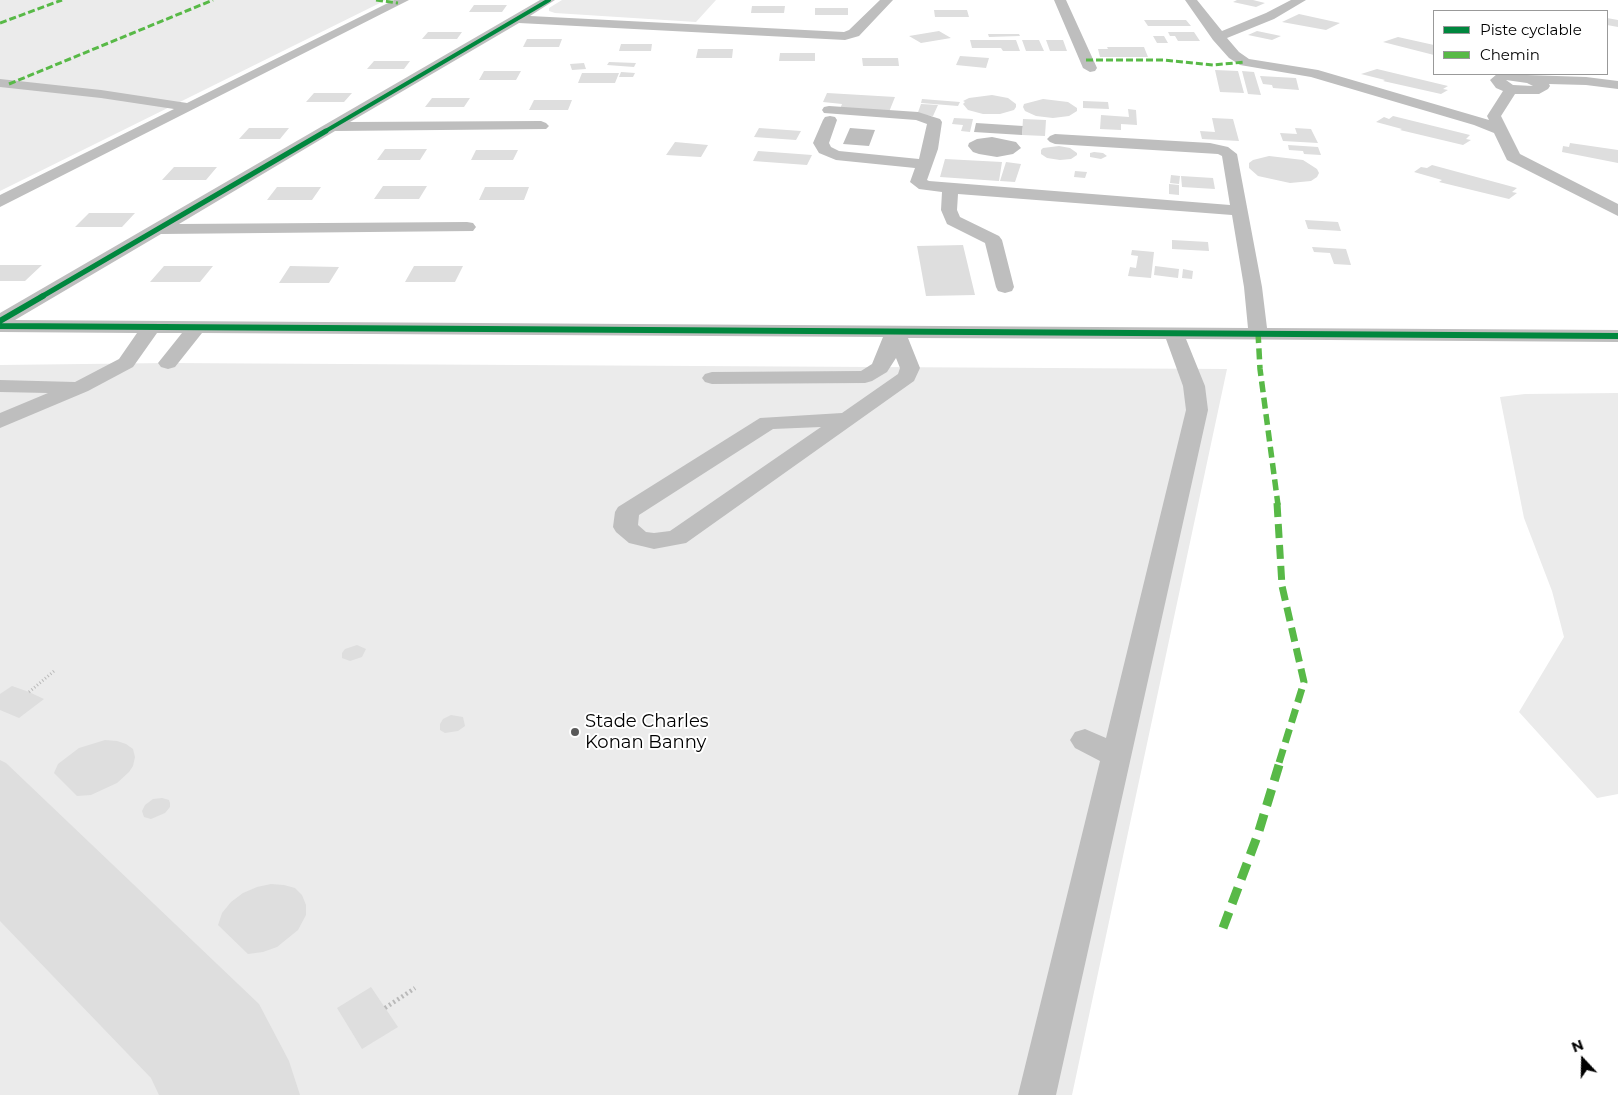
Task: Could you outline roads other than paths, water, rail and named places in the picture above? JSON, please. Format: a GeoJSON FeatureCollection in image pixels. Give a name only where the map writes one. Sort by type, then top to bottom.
{"type":"FeatureCollection","features":[{"type":"Feature","properties":{"kind":"street"},"geometry":{"type":"LineString","coordinates":[[0,202],[403,0]]}},
{"type":"Feature","properties":{"kind":"street"},"geometry":{"type":"LineString","coordinates":[[0,321],[549,0]]}},
{"type":"Feature","properties":{"kind":"street"},"geometry":{"type":"LineString","coordinates":[[515,19],[845,36],[854,33],[887,0]]}},
{"type":"Feature","properties":{"kind":"street"},"geometry":{"type":"LineString","coordinates":[[1060,0],[1090,68]]}},
{"type":"Feature","properties":{"kind":"street"},"geometry":{"type":"LineString","coordinates":[[1191,0],[1218,37],[1234,55],[1245,62],[1313,73],[1500,130]]}},
{"type":"Feature","properties":{"kind":"street"},"geometry":{"type":"LineString","coordinates":[[1218,37],[1270,16],[1300,0]]}},
{"type":"Feature","properties":{"kind":"street"},"geometry":{"type":"LineString","coordinates":[[1614,208],[1513,157],[1494,116],[1511,89],[1534,91],[1543,86],[1530,79],[1586,81],[1618,85]]}},
{"type":"Feature","properties":{"kind":"street"},"geometry":{"type":"LineString","coordinates":[[0,83],[101,94],[187,107]]}},
{"type":"Feature","properties":{"kind":"street"},"geometry":{"type":"LineString","coordinates":[[925,164],[836,154],[825,150],[822,143],[830,115],[918,116],[935,122],[925,164],[918,182],[925,186],[1240,211]]}},
{"type":"Feature","properties":{"kind":"street"},"geometry":{"type":"LineString","coordinates":[[332,126],[541,126]]}},
{"type":"Feature","properties":{"kind":"street"},"geometry":{"type":"LineString","coordinates":[[1055,139],[1172,145],[1222,150],[1229,154],[1253,287],[1258,332]]}},
{"type":"Feature","properties":{"kind":"street"},"geometry":{"type":"LineString","coordinates":[[950,189],[949,210],[953,220],[993,240],[1005,287]]}},
{"type":"Feature","properties":{"kind":"street"},"geometry":{"type":"LineString","coordinates":[[157,229],[467,228]]}},
{"type":"Feature","properties":{"kind":"street"},"geometry":{"type":"LineString","coordinates":[[0,326],[1258,332],[1618,336]]}},
{"type":"Feature","properties":{"kind":"street"},"geometry":{"type":"LineString","coordinates":[[0,421],[81,387],[126,364],[152,326]]}},
{"type":"Feature","properties":{"kind":"street"},"geometry":{"type":"LineString","coordinates":[[168,364],[197,327]]}},
{"type":"Feature","properties":{"kind":"street"},"geometry":{"type":"LineString","coordinates":[[712,378],[866,377],[880,368],[895,330]]}},
{"type":"Feature","properties":{"kind":"street"},"geometry":{"type":"LineString","coordinates":[[848,419],[768,423],[628,512],[625,527],[638,538],[654,541],[677,538],[848,419],[907,377],[910,368],[895,330]]}},
{"type":"Feature","properties":{"kind":"street"},"geometry":{"type":"LineString","coordinates":[[1037,1095],[1116,756],[1152,560],[1197,410],[1194,386],[1173,332]]}},
{"type":"Feature","properties":{"kind":"street"},"geometry":{"type":"LineString","coordinates":[[0,386],[81,387]]}},
{"type":"Feature","properties":{"kind":"street"},"geometry":{"type":"LineString","coordinates":[[1085,740],[1116,756]]}},
{"type":"Feature","properties":{"kind":"place","name":"Stade Charles Konan Banny"},"geometry":{"type":"Point","coordinates":[575,732]}}]}
